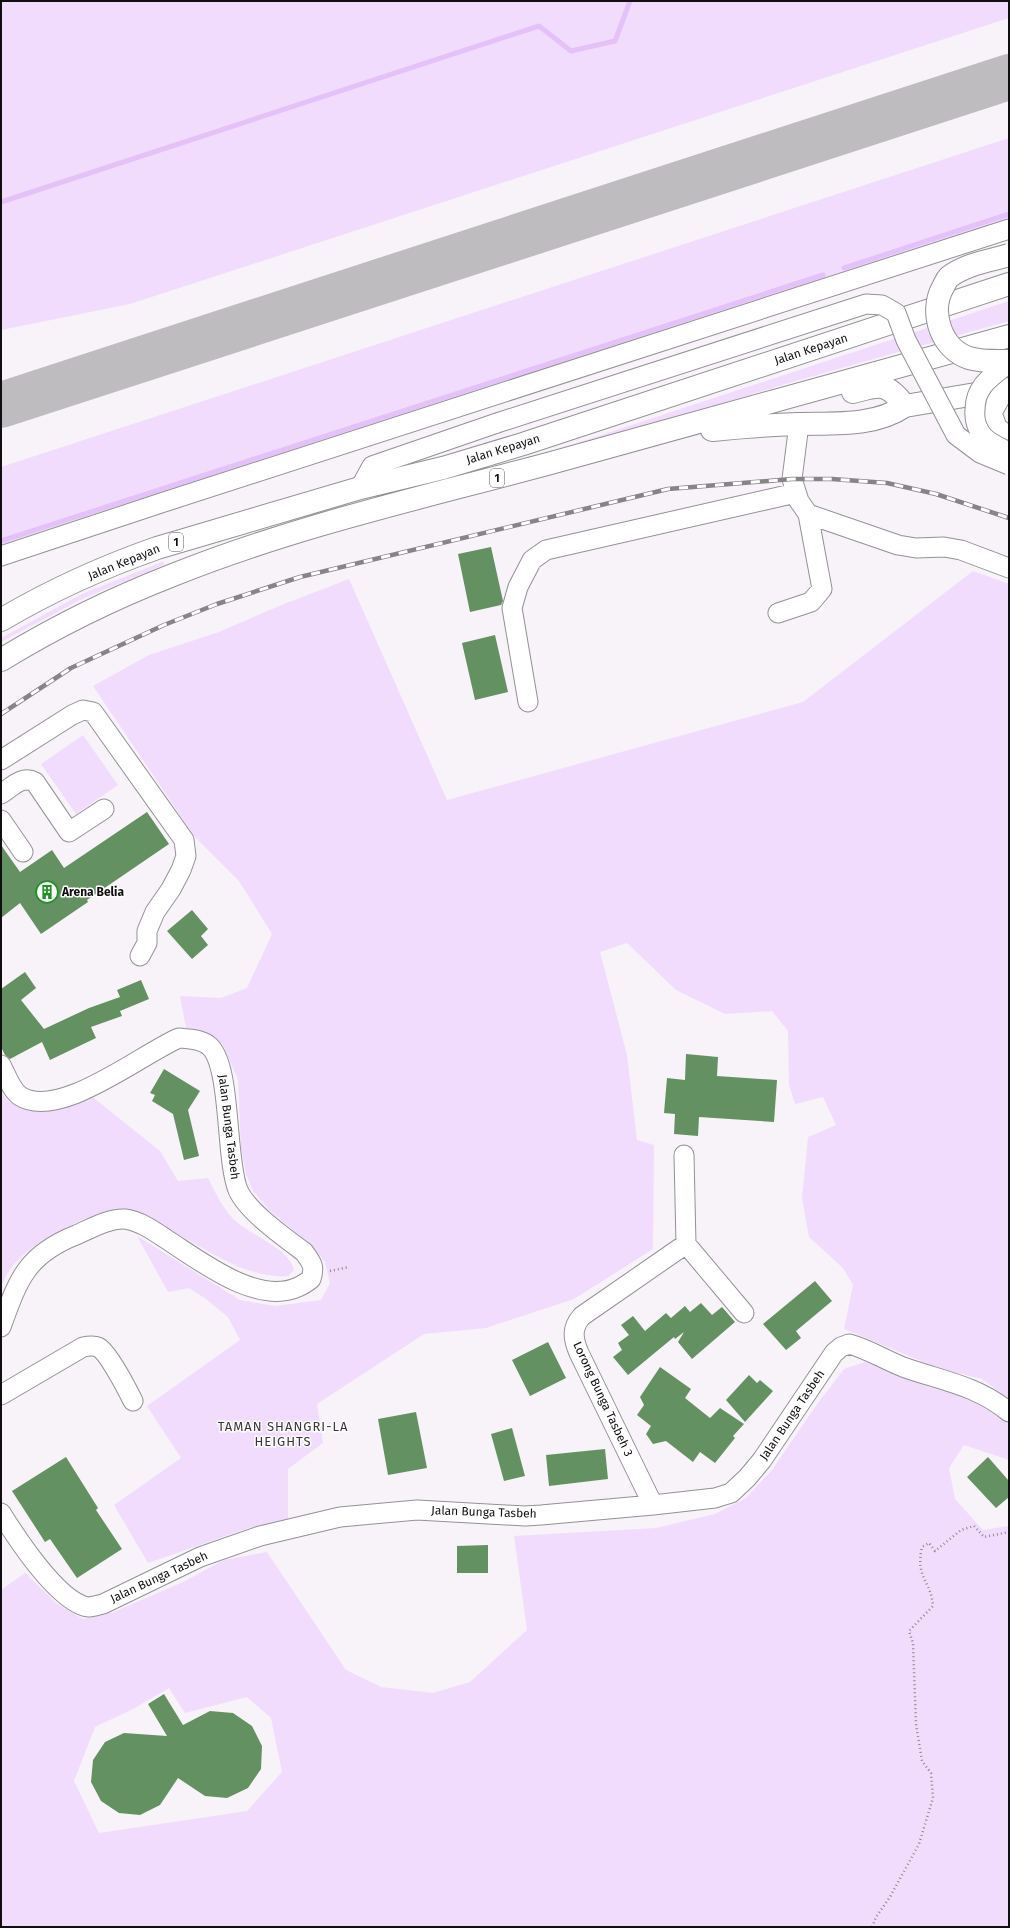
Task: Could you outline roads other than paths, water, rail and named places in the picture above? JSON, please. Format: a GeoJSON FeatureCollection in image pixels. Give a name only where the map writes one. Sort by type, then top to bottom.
{"type":"FeatureCollection","features":[{"type":"Feature","properties":{"kind":"highway"},"geometry":{"type":"LineString","coordinates":[[1009,255],[967,268],[948,278],[939,294],[936,308],[939,324],[945,339],[953,349],[969,358],[1009,362]]}},
{"type":"Feature","properties":{"kind":"highway","name":"Jalan Kepayan"},"geometry":{"type":"LineString","coordinates":[[1,620],[52,592],[127,559],[206,532],[360,488],[443,468],[516,446],[1009,284]]}},
{"type":"Feature","properties":{"kind":"highway","name":"Jalan Kepayan"},"geometry":{"type":"LineString","coordinates":[[1,660],[27,645],[130,593],[212,560],[321,526],[742,412],[854,378],[1009,336]]}},
{"type":"Feature","properties":{"kind":"highway"},"geometry":{"type":"LineString","coordinates":[[742,412],[780,410],[879,385],[892,390],[904,406]]}},
{"type":"Feature","properties":{"kind":"highway"},"geometry":{"type":"LineString","coordinates":[[645,438],[726,429],[799,424],[831,425],[893,414],[904,406],[1007,388]]}},
{"type":"Feature","properties":{"kind":"street"},"geometry":{"type":"LineString","coordinates":[[1,556],[1009,229]]}},
{"type":"Feature","properties":{"kind":"street"},"geometry":{"type":"LineString","coordinates":[[360,488],[372,466],[497,423],[866,304],[882,305],[896,313],[906,340],[956,435],[980,453],[1009,465]]}},
{"type":"Feature","properties":{"kind":"street"},"geometry":{"type":"LineString","coordinates":[[1009,362],[989,378],[978,392],[975,402],[974,418],[983,437],[1009,452]]}},
{"type":"Feature","properties":{"kind":"street"},"geometry":{"type":"LineString","coordinates":[[1007,388],[992,413],[997,427],[1009,436]]}},
{"type":"Feature","properties":{"kind":"street"},"geometry":{"type":"LineString","coordinates":[[778,613],[811,602],[822,589],[808,514],[796,493],[792,479],[799,424]]}},
{"type":"Feature","properties":{"kind":"street"},"geometry":{"type":"LineString","coordinates":[[528,702],[512,608],[518,587],[532,560],[539,554],[546,550],[796,493]]}},
{"type":"Feature","properties":{"kind":"street"},"geometry":{"type":"LineString","coordinates":[[808,514],[898,545],[916,548],[944,548],[961,550],[1009,568]]}},
{"type":"Feature","properties":{"kind":"street"},"geometry":{"type":"LineString","coordinates":[[1,760],[72,715],[83,710],[93,712],[164,810],[184,840],[186,856],[171,889],[154,912],[148,931],[147,944],[140,956]]}},
{"type":"Feature","properties":{"kind":"street"},"geometry":{"type":"LineString","coordinates":[[1,794],[22,780],[29,779],[35,782],[69,832],[104,809]]}},
{"type":"Feature","properties":{"kind":"street"},"geometry":{"type":"LineString","coordinates":[[1,820],[23,852]]}},
{"type":"Feature","properties":{"kind":"street","name":"Jalan Bunga Tasbeh"},"geometry":{"type":"LineString","coordinates":[[1,1065],[19,1096],[32,1101],[52,1102],[74,1095],[179,1038],[197,1040],[209,1046],[222,1070],[231,1151],[238,1189],[244,1202],[304,1252],[314,1269],[311,1279],[297,1288],[278,1291],[252,1288],[228,1278],[141,1224],[124,1219],[107,1222],[70,1237],[45,1251],[25,1270],[15,1287],[1,1327]]}},
{"type":"Feature","properties":{"kind":"street"},"geometry":{"type":"LineString","coordinates":[[684,1155],[686,1244],[744,1313]]}},
{"type":"Feature","properties":{"kind":"street","name":"Lorong Bunga Tasbeh 3"},"geometry":{"type":"LineString","coordinates":[[653,1505],[579,1353],[573,1332],[576,1323],[582,1316],[686,1244]]}},
{"type":"Feature","properties":{"kind":"street","name":"Jalan Bunga Tasbeh"},"geometry":{"type":"LineString","coordinates":[[1,1513],[36,1565],[57,1587],[72,1599],[88,1607],[103,1604],[200,1557],[260,1536],[340,1516],[417,1510],[525,1516],[653,1505],[715,1498],[731,1493],[747,1478],[762,1460],[834,1353],[841,1347],[849,1344],[902,1366],[976,1390],[994,1399],[1009,1412]]}},
{"type":"Feature","properties":{"kind":"street"},"geometry":{"type":"LineString","coordinates":[[1,1395],[83,1347],[91,1345],[99,1347],[106,1355],[133,1400]]}},
{"type":"Feature","properties":{"kind":"waterway"},"geometry":{"type":"LineString","coordinates":[[1,202],[539,26],[571,51],[615,41],[630,1]]}},
{"type":"Feature","properties":{"kind":"waterway"},"geometry":{"type":"LineString","coordinates":[[844,268],[1009,214]]}},
{"type":"Feature","properties":{"kind":"waterway"},"geometry":{"type":"LineString","coordinates":[[1,541],[823,275]]}},
{"type":"Feature","properties":{"kind":"railway"},"geometry":{"type":"LineString","coordinates":[[1,714],[71,668],[164,625],[217,604],[300,577],[668,489],[792,479],[832,479],[887,483],[936,494],[1009,518]]}},
{"type":"Feature","properties":{"kind":"place","name":"Arena Belia"},"geometry":{"type":"Point","coordinates":[47,892]}},
{"type":"Feature","properties":{"kind":"district","name":"TAMAN SHANGRI-LA HEIGHTS"},"geometry":{"type":"Point","coordinates":[283,1434]}}]}
